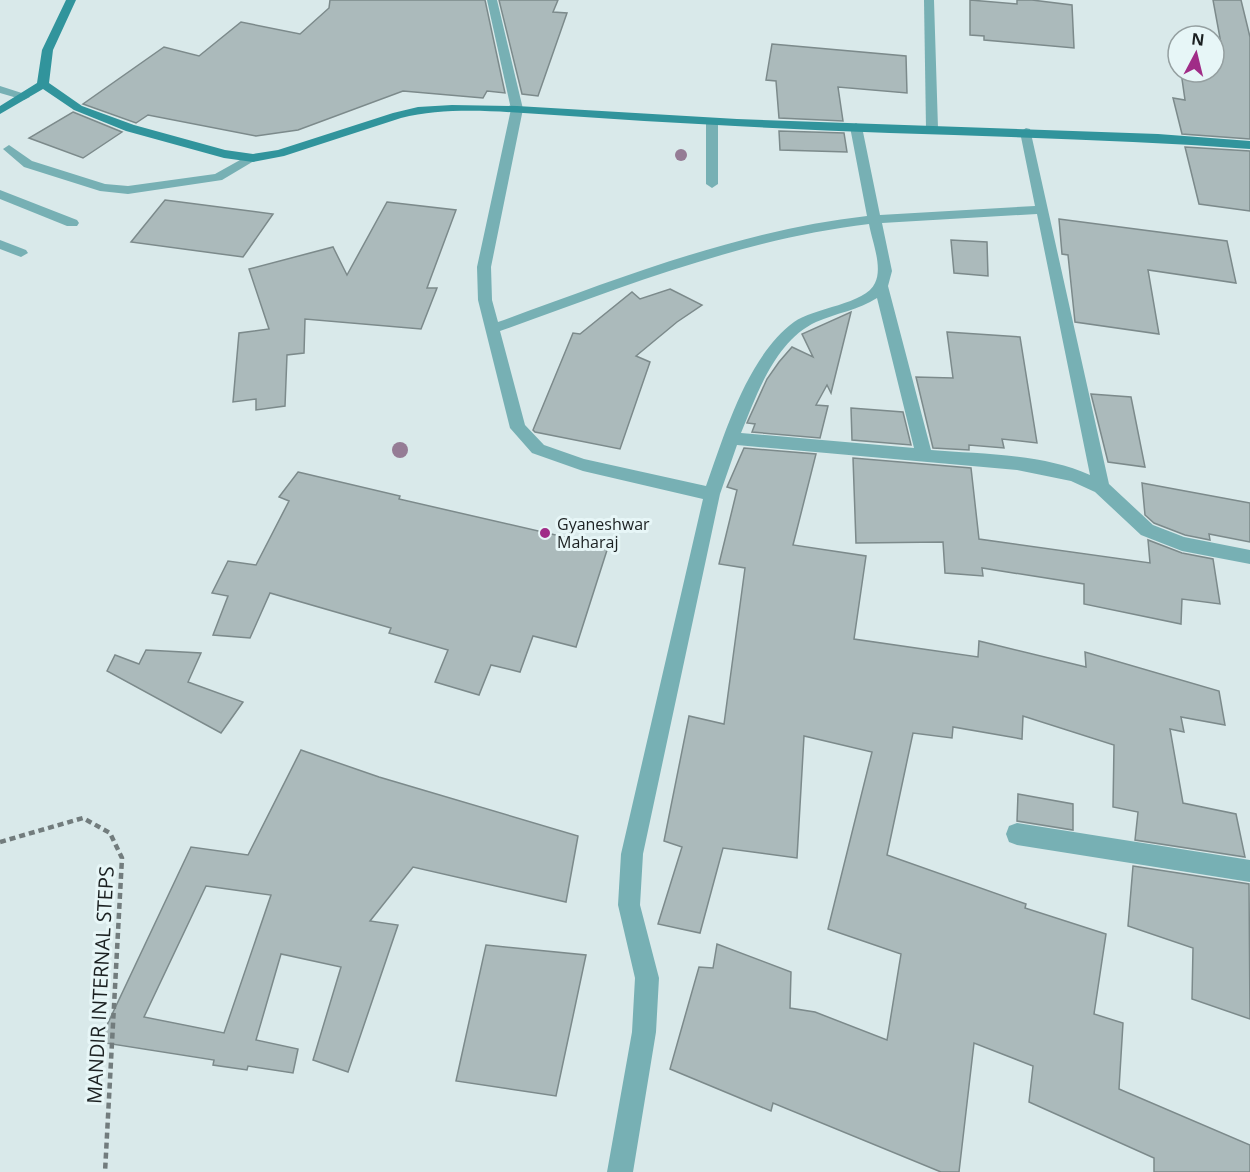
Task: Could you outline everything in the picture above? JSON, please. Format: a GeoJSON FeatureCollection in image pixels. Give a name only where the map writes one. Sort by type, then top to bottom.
{"type":"FeatureCollection","features":[{"type":"Feature","properties":{"kind":"main road"},"geometry":{"type":"LineString","coordinates":[[44,84],[43,63],[48,42],[71,0]]}},
{"type":"Feature","properties":{"kind":"main road"},"geometry":{"type":"LineString","coordinates":[[0,111],[44,84]]}},
{"type":"Feature","properties":{"kind":"main road"},"geometry":{"type":"LineString","coordinates":[[44,84],[78,108],[130,128],[224,154],[253,158],[280,153],[418,110],[517,110],[712,122],[1026,132],[1250,145]]}},
{"type":"Feature","properties":{"kind":"street"},"geometry":{"type":"LineString","coordinates":[[492,0],[517,110],[484,267],[485,300],[518,428],[538,449],[583,465],[712,494]]}},
{"type":"Feature","properties":{"kind":"street"},"geometry":{"type":"LineString","coordinates":[[929,0],[932,129]]}},
{"type":"Feature","properties":{"kind":"street"},"geometry":{"type":"LineString","coordinates":[[0,89],[24,97]]}},
{"type":"Feature","properties":{"kind":"street"},"geometry":{"type":"LineString","coordinates":[[712,122],[712,184]]}},
{"type":"Feature","properties":{"kind":"street"},"geometry":{"type":"LineString","coordinates":[[856,127],[885,271],[881,286],[924,455]]}},
{"type":"Feature","properties":{"kind":"street"},"geometry":{"type":"LineString","coordinates":[[1026,132],[1101,487]]}},
{"type":"Feature","properties":{"kind":"street"},"geometry":{"type":"LineString","coordinates":[[4,149],[28,165],[104,188],[128,190],[218,177],[253,158]]}},
{"type":"Feature","properties":{"kind":"street"},"geometry":{"type":"LineString","coordinates":[[0,194],[72,223]]}},
{"type":"Feature","properties":{"kind":"street"},"geometry":{"type":"LineString","coordinates":[[492,329],[663,268],[761,240],[875,220],[1043,210]]}},
{"type":"Feature","properties":{"kind":"street"},"geometry":{"type":"LineString","coordinates":[[0,244],[21,253]]}},
{"type":"Feature","properties":{"kind":"street"},"geometry":{"type":"LineString","coordinates":[[620,1172],[645,1032],[647,978],[629,905],[632,854],[712,494],[731,438],[759,375],[781,345],[800,325],[866,298],[881,286]]}},
{"type":"Feature","properties":{"kind":"street"},"geometry":{"type":"LineString","coordinates":[[731,438],[1017,464],[1074,475],[1101,487],[1147,530],[1182,544],[1250,557]]}},
{"type":"Feature","properties":{"kind":"street"},"geometry":{"type":"LineString","coordinates":[[1017,834],[1250,871]]}},
{"type":"Feature","properties":{"kind":"path","name":"MANDIR INTERNAL STEPS"},"geometry":{"type":"LineString","coordinates":[[0,842],[83,818],[110,833],[122,858],[105,1172]]}},
{"type":"Feature","properties":{"kind":"building"},"geometry":{"type":"Polygon","coordinates":[[[330,0],[485,0],[505,93],[487,91],[483,98],[403,91],[298,130],[256,136],[148,115],[136,123],[83,104],[164,47],[199,56],[241,22],[300,34],[329,8],[330,0]]]}},
{"type":"Feature","properties":{"kind":"building"},"geometry":{"type":"Polygon","coordinates":[[[499,0],[558,0],[553,12],[567,13],[538,96],[522,94],[499,0]]]}},
{"type":"Feature","properties":{"kind":"building"},"geometry":{"type":"Polygon","coordinates":[[[970,0],[1017,4],[1017,0],[1032,0],[1072,5],[1074,48],[984,40],[984,36],[970,35],[970,0]]]}},
{"type":"Feature","properties":{"kind":"building"},"geometry":{"type":"Polygon","coordinates":[[[1213,0],[1241,0],[1250,37],[1250,139],[1182,134],[1173,98],[1185,100],[1183,84],[1226,84],[1226,24],[1217,24],[1213,0]]]}},
{"type":"Feature","properties":{"kind":"building"},"geometry":{"type":"Polygon","coordinates":[[[772,44],[906,56],[907,93],[838,87],[843,121],[779,118],[776,81],[766,80],[772,44]]]}},
{"type":"Feature","properties":{"kind":"building"},"geometry":{"type":"Polygon","coordinates":[[[73,112],[122,132],[83,158],[29,138],[73,112]]]}},
{"type":"Feature","properties":{"kind":"building"},"geometry":{"type":"Polygon","coordinates":[[[779,131],[844,133],[847,152],[780,150],[779,131]]]}},
{"type":"Feature","properties":{"kind":"building"},"geometry":{"type":"Polygon","coordinates":[[[1185,147],[1250,151],[1250,211],[1199,204],[1185,147]]]}},
{"type":"Feature","properties":{"kind":"building"},"geometry":{"type":"Polygon","coordinates":[[[165,200],[273,214],[243,257],[131,242],[165,200]]]}},
{"type":"Feature","properties":{"kind":"building"},"geometry":{"type":"Polygon","coordinates":[[[387,202],[456,210],[427,288],[437,288],[421,329],[305,319],[304,353],[287,355],[285,406],[256,410],[256,399],[233,402],[239,333],[269,329],[249,269],[333,247],[347,275],[387,202]]]}},
{"type":"Feature","properties":{"kind":"building"},"geometry":{"type":"Polygon","coordinates":[[[1059,219],[1227,241],[1236,283],[1148,270],[1159,334],[1075,322],[1068,255],[1062,254],[1059,219]]]}},
{"type":"Feature","properties":{"kind":"building"},"geometry":{"type":"Polygon","coordinates":[[[951,240],[987,242],[988,276],[954,273],[951,240]]]}},
{"type":"Feature","properties":{"kind":"building"},"geometry":{"type":"Polygon","coordinates":[[[670,289],[702,305],[677,322],[636,356],[650,362],[620,449],[535,432],[533,430],[573,333],[580,334],[632,292],[640,299],[670,289]]]}},
{"type":"Feature","properties":{"kind":"building"},"geometry":{"type":"Polygon","coordinates":[[[851,312],[831,393],[827,385],[816,405],[828,406],[820,438],[752,432],[755,424],[747,423],[767,379],[779,362],[792,347],[813,357],[802,334],[851,312]]]}},
{"type":"Feature","properties":{"kind":"building"},"geometry":{"type":"Polygon","coordinates":[[[947,332],[1020,337],[1037,443],[1002,439],[1004,448],[969,445],[969,450],[933,448],[916,377],[953,378],[947,332]]]}},
{"type":"Feature","properties":{"kind":"building"},"geometry":{"type":"Polygon","coordinates":[[[1091,394],[1131,397],[1145,467],[1108,462],[1091,394]]]}},
{"type":"Feature","properties":{"kind":"building"},"geometry":{"type":"Polygon","coordinates":[[[851,408],[903,412],[911,445],[852,440],[851,408]]]}},
{"type":"Feature","properties":{"kind":"building"},"geometry":{"type":"Polygon","coordinates":[[[744,448],[816,454],[793,545],[866,556],[854,639],[978,657],[979,641],[1086,667],[1085,652],[1219,691],[1225,725],[1181,717],[1184,732],[1170,729],[1183,803],[1236,814],[1245,857],[1135,840],[1138,812],[1113,807],[1114,745],[1023,716],[1022,739],[953,727],[952,738],[913,733],[887,855],[1026,904],[1025,908],[1106,934],[1094,1014],[1123,1023],[1119,1089],[1250,1145],[1250,1172],[1154,1172],[1154,1158],[1029,1102],[1033,1066],[974,1043],[959,1172],[941,1172],[773,1103],[771,1111],[670,1069],[699,967],[713,968],[717,944],[791,972],[790,1008],[815,1012],[887,1040],[901,954],[828,929],[872,752],[804,736],[797,858],[723,848],[700,933],[658,924],[682,847],[664,841],[689,716],[724,724],[745,568],[719,564],[737,490],[727,487],[744,448]]]}},
{"type":"Feature","properties":{"kind":"building"},"geometry":{"type":"Polygon","coordinates":[[[853,458],[971,468],[979,539],[1150,563],[1148,540],[1182,553],[1213,559],[1220,604],[1182,599],[1181,624],[1084,604],[1084,584],[982,568],[983,576],[945,573],[943,542],[856,543],[853,458]]]}},
{"type":"Feature","properties":{"kind":"building"},"geometry":{"type":"Polygon","coordinates":[[[298,472],[400,496],[399,499],[608,547],[576,647],[533,636],[520,672],[491,665],[479,695],[435,682],[448,650],[389,633],[391,628],[270,593],[250,638],[213,635],[228,596],[212,593],[228,561],[256,565],[289,501],[279,497],[298,472]]]}},
{"type":"Feature","properties":{"kind":"building"},"geometry":{"type":"Polygon","coordinates":[[[1142,483],[1250,503],[1250,542],[1209,534],[1210,540],[1185,535],[1154,523],[1145,515],[1142,483]]]}},
{"type":"Feature","properties":{"kind":"building"},"geometry":{"type":"Polygon","coordinates":[[[146,650],[201,653],[188,682],[243,702],[221,733],[107,671],[115,655],[139,664],[146,650]]]}},
{"type":"Feature","properties":{"kind":"building"},"geometry":{"type":"Polygon","coordinates":[[[301,750],[379,777],[578,836],[566,902],[413,867],[370,921],[398,925],[348,1072],[313,1060],[341,967],[281,954],[256,1040],[298,1049],[293,1073],[248,1066],[247,1070],[213,1065],[214,1060],[99,1042],[191,847],[248,855],[301,750]],[[206,886],[144,1017],[224,1033],[271,895],[206,886]]]}},
{"type":"Feature","properties":{"kind":"building"},"geometry":{"type":"Polygon","coordinates":[[[1018,794],[1073,804],[1073,830],[1017,821],[1018,794]]]}},
{"type":"Feature","properties":{"kind":"building"},"geometry":{"type":"Polygon","coordinates":[[[1133,866],[1249,884],[1250,1019],[1192,999],[1193,948],[1128,926],[1133,866]]]}},
{"type":"Feature","properties":{"kind":"building"},"geometry":{"type":"Polygon","coordinates":[[[486,945],[586,955],[556,1096],[456,1081],[486,945]]]}},
{"type":"Feature","properties":{"kind":"place","name":"Gyaneshwar Maharaj"},"geometry":{"type":"Point","coordinates":[545,533]}}]}
